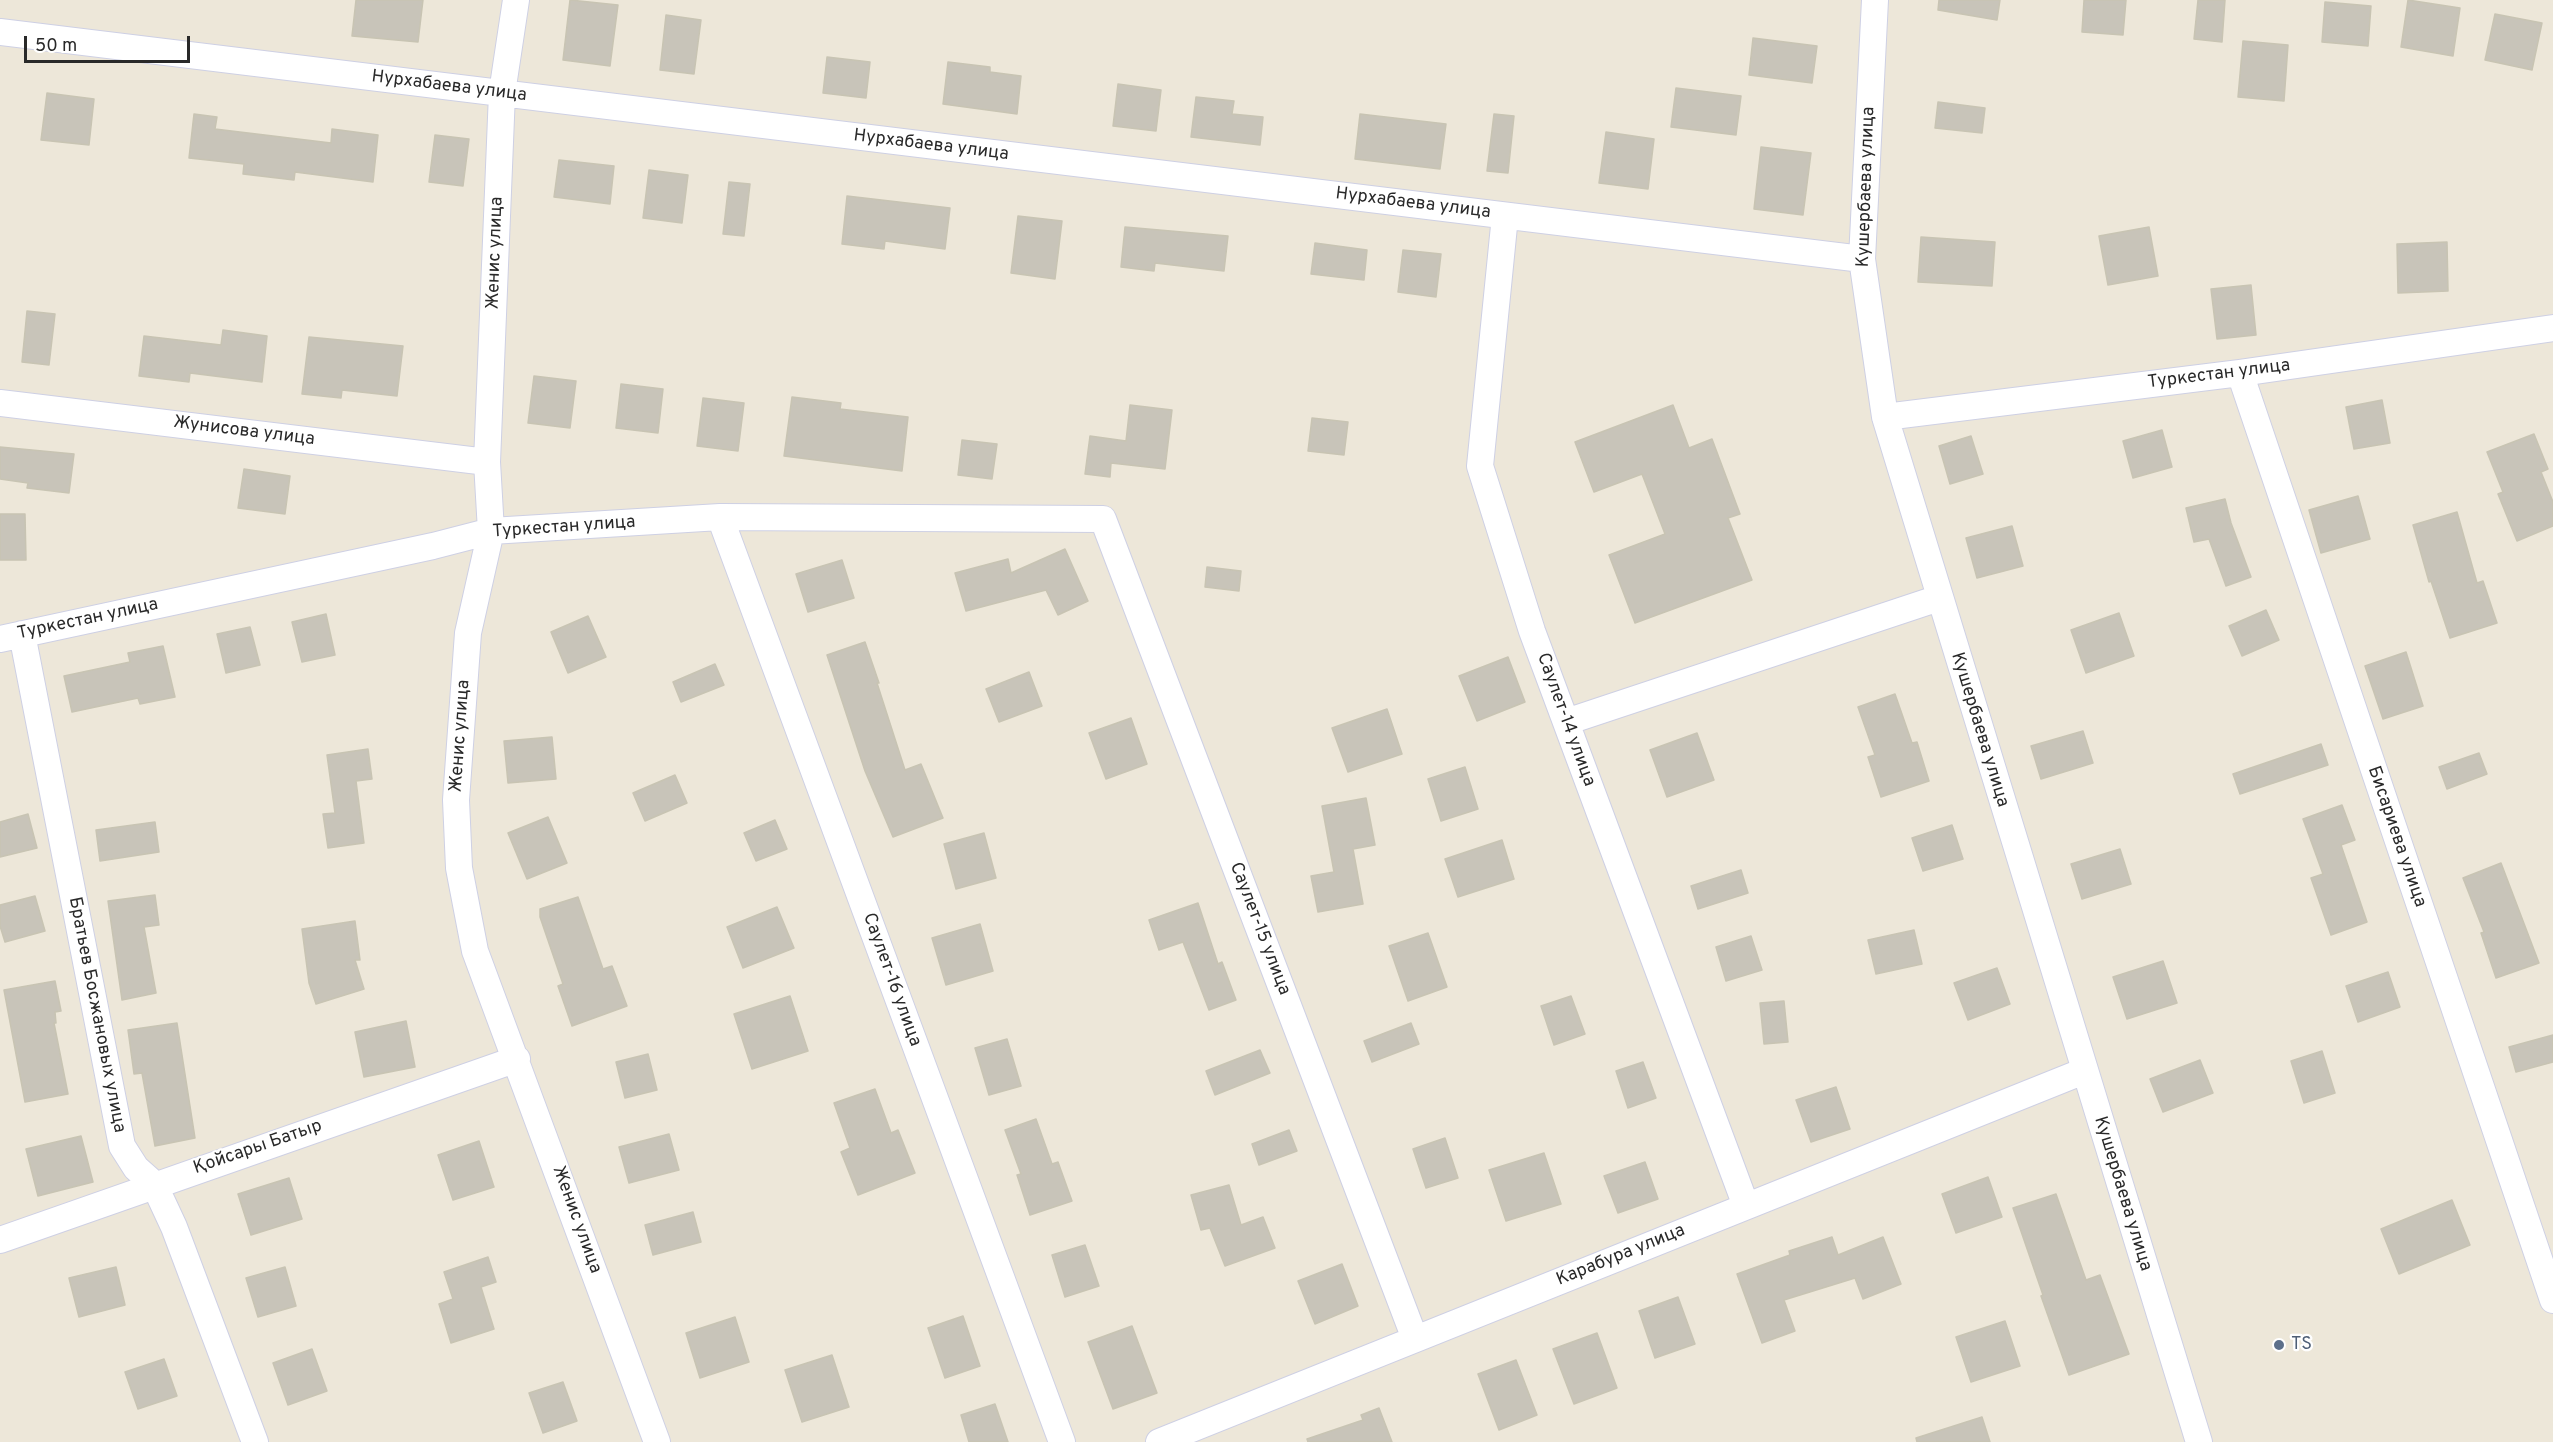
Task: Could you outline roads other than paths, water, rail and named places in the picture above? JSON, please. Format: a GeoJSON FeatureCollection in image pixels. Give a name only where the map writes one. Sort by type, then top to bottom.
{"type":"FeatureCollection","features":[{"type":"Feature","properties":{"kind":"street","name":"Женис улица"},"geometry":{"type":"LineString","coordinates":[[516,0],[502,93],[487,462],[491,531],[468,633],[456,800],[459,868],[475,951],[517,1059],[657,1442]]}},
{"type":"Feature","properties":{"kind":"street","name":"Кушербаева улица"},"geometry":{"type":"LineString","coordinates":[[1875,0],[1862,259],[1885,417],[2199,1442]]}},
{"type":"Feature","properties":{"kind":"street","name":"Нурхабаева улица"},"geometry":{"type":"LineString","coordinates":[[0,32],[1862,259]]}},
{"type":"Feature","properties":{"kind":"street","name":"Саулет-14 улица"},"geometry":{"type":"LineString","coordinates":[[1505,216],[1480,466],[1532,631],[1746,1206]]}},
{"type":"Feature","properties":{"kind":"street","name":"Туркестан улица"},"geometry":{"type":"LineString","coordinates":[[1885,417],[2240,373],[2553,328]]}},
{"type":"Feature","properties":{"kind":"street","name":"Бисариева улица"},"geometry":{"type":"LineString","coordinates":[[2240,373],[2551,1290]]}},
{"type":"Feature","properties":{"kind":"street","name":"Жунисова улица"},"geometry":{"type":"LineString","coordinates":[[0,403],[487,462]]}},
{"type":"Feature","properties":{"kind":"street","name":"Туркестан улица"},"geometry":{"type":"LineString","coordinates":[[11,637],[433,546],[491,531],[720,518],[1103,519]]}},
{"type":"Feature","properties":{"kind":"street","name":"Саулет-16 улица"},"geometry":{"type":"LineString","coordinates":[[720,518],[1062,1442]]}},
{"type":"Feature","properties":{"kind":"street","name":"Саулет-15 улица"},"geometry":{"type":"LineString","coordinates":[[1103,519],[1415,1339]]}},
{"type":"Feature","properties":{"kind":"street"},"geometry":{"type":"LineString","coordinates":[[1566,722],[1939,598]]}},
{"type":"Feature","properties":{"kind":"street","name":"Братьев Босжановых улица"},"geometry":{"type":"LineString","coordinates":[[11,637],[122,1146],[136,1168],[154,1184],[174,1227],[255,1442]]}},
{"type":"Feature","properties":{"kind":"street","name":"Қойсары Батыр"},"geometry":{"type":"LineString","coordinates":[[0,1240],[154,1184],[517,1059]]}},
{"type":"Feature","properties":{"kind":"street","name":"Карабура улица"},"geometry":{"type":"LineString","coordinates":[[1159,1442],[2084,1071]]}},
{"type":"Feature","properties":{"kind":"place","name":"TS"},"geometry":{"type":"Point","coordinates":[2279,1345]}}]}
